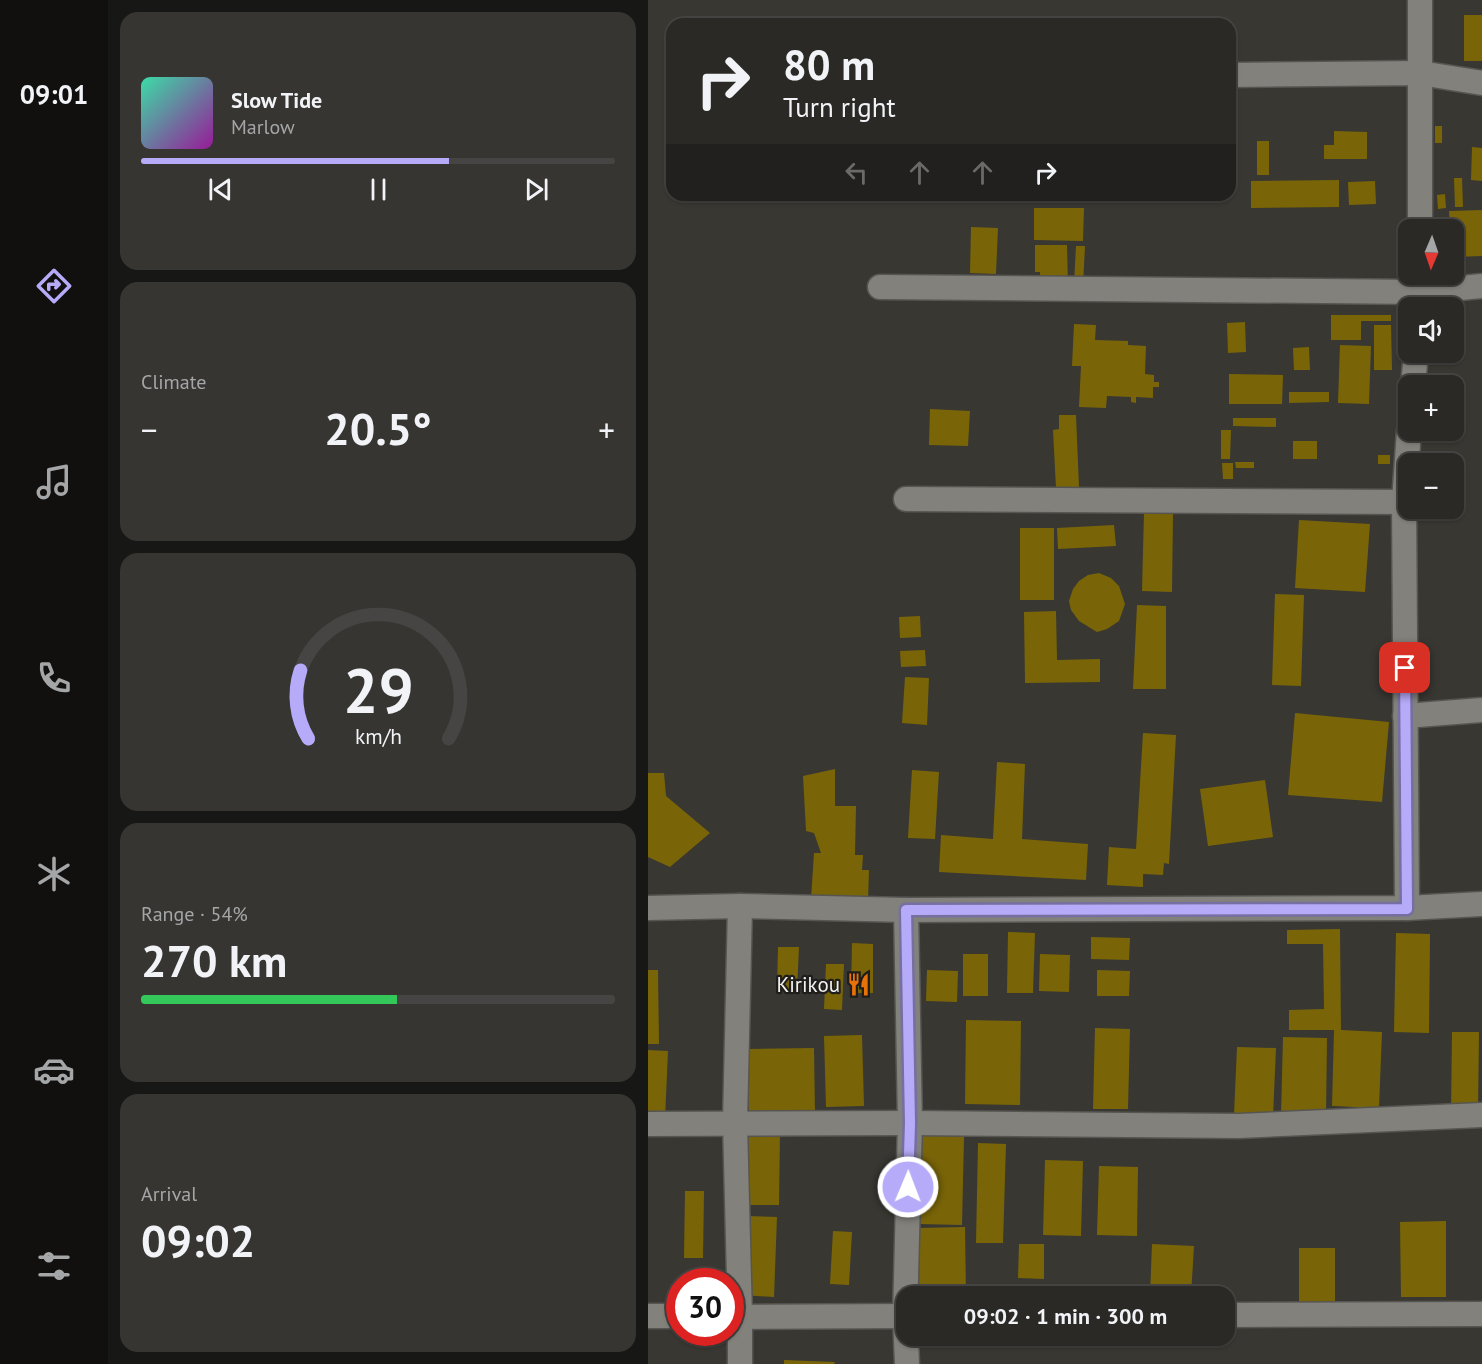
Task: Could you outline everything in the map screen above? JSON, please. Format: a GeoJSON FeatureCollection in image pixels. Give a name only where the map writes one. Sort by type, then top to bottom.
{"type":"FeatureCollection","features":[{"type":"Feature","properties":{"kind":"street"},"geometry":{"type":"LineString","coordinates":[[1420,0],[1420,219]]}},
{"type":"Feature","properties":{"kind":"street"},"geometry":{"type":"LineString","coordinates":[[1236,75],[1420,73],[1482,83]]}},
{"type":"Feature","properties":{"kind":"street"},"geometry":{"type":"LineString","coordinates":[[880,287],[1420,291],[1482,286]]}},
{"type":"Feature","properties":{"kind":"street"},"geometry":{"type":"LineString","coordinates":[[906,499],[1398,502]]}},
{"type":"Feature","properties":{"kind":"street"},"geometry":{"type":"LineString","coordinates":[[1404,519],[1407,909]]}},
{"type":"Feature","properties":{"kind":"street"},"geometry":{"type":"LineString","coordinates":[[1405,716],[1482,710]]}},
{"type":"Feature","properties":{"kind":"street"},"geometry":{"type":"LineString","coordinates":[[648,908],[740,906],[906,910],[1407,909],[1482,904]]}},
{"type":"Feature","properties":{"kind":"street"},"geometry":{"type":"LineString","coordinates":[[735,1268],[735,1123],[740,906]]}},
{"type":"Feature","properties":{"kind":"street"},"geometry":{"type":"LineString","coordinates":[[906,910],[910,1123],[906,1286]]}},
{"type":"Feature","properties":{"kind":"street"},"geometry":{"type":"LineString","coordinates":[[648,1124],[910,1123],[1239,1126],[1482,1115]]}},
{"type":"Feature","properties":{"kind":"street"},"geometry":{"type":"LineString","coordinates":[[1235,1315],[1482,1314]]}},
{"type":"Feature","properties":{"kind":"street"},"geometry":{"type":"LineString","coordinates":[[648,1316],[666,1316]]}},
{"type":"Feature","properties":{"kind":"street"},"geometry":{"type":"LineString","coordinates":[[744,1317],[896,1316]]}},
{"type":"Feature","properties":{"kind":"street"},"geometry":{"type":"LineString","coordinates":[[738,1346],[740,1364]]}},
{"type":"Feature","properties":{"kind":"street"},"geometry":{"type":"LineString","coordinates":[[906,1346],[907,1364]]}},
{"type":"Feature","properties":{"kind":"building"},"geometry":{"type":"Polygon","coordinates":[[[1464,15],[1482,15],[1482,61],[1464,61],[1464,15]]]}},
{"type":"Feature","properties":{"kind":"building"},"geometry":{"type":"Polygon","coordinates":[[[1435,126],[1442,126],[1442,143],[1435,143],[1435,126]]]}},
{"type":"Feature","properties":{"kind":"building"},"geometry":{"type":"Polygon","coordinates":[[[1334,131],[1367,132],[1367,159],[1324,159],[1324,145],[1334,145],[1334,131]]]}},
{"type":"Feature","properties":{"kind":"building"},"geometry":{"type":"Polygon","coordinates":[[[1257,141],[1269,141],[1269,175],[1257,175],[1257,141]]]}},
{"type":"Feature","properties":{"kind":"building"},"geometry":{"type":"Polygon","coordinates":[[[1472,147],[1482,148],[1482,181],[1471,180],[1472,147]]]}},
{"type":"Feature","properties":{"kind":"building"},"geometry":{"type":"Polygon","coordinates":[[[1454,178],[1462,178],[1463,207],[1455,207],[1454,178]]]}},
{"type":"Feature","properties":{"kind":"building"},"geometry":{"type":"Polygon","coordinates":[[[1339,180],[1339,207],[1251,208],[1251,181],[1339,180]]]}},
{"type":"Feature","properties":{"kind":"building"},"geometry":{"type":"Polygon","coordinates":[[[1375,181],[1376,204],[1349,205],[1348,182],[1375,181]]]}},
{"type":"Feature","properties":{"kind":"building"},"geometry":{"type":"Polygon","coordinates":[[[1445,194],[1446,208],[1438,209],[1437,195],[1445,194]]]}},
{"type":"Feature","properties":{"kind":"building"},"geometry":{"type":"Polygon","coordinates":[[[1034,208],[1084,208],[1083,241],[1034,240],[1034,208]]]}},
{"type":"Feature","properties":{"kind":"building"},"geometry":{"type":"Polygon","coordinates":[[[1482,210],[1482,256],[1464,257],[1464,219],[1449,219],[1449,211],[1482,210]]]}},
{"type":"Feature","properties":{"kind":"building"},"geometry":{"type":"Polygon","coordinates":[[[971,227],[998,228],[996,274],[970,273],[971,227]]]}},
{"type":"Feature","properties":{"kind":"building"},"geometry":{"type":"Polygon","coordinates":[[[1035,245],[1067,245],[1068,284],[1040,284],[1040,272],[1035,272],[1035,245]]]}},
{"type":"Feature","properties":{"kind":"building"},"geometry":{"type":"Polygon","coordinates":[[[1076,246],[1085,246],[1083,285],[1074,284],[1076,246]]]}},
{"type":"Feature","properties":{"kind":"building"},"geometry":{"type":"Polygon","coordinates":[[[1331,315],[1391,315],[1391,321],[1361,321],[1361,340],[1331,340],[1331,315]]]}},
{"type":"Feature","properties":{"kind":"building"},"geometry":{"type":"Polygon","coordinates":[[[1245,322],[1246,352],[1228,353],[1227,323],[1245,322]]]}},
{"type":"Feature","properties":{"kind":"building"},"geometry":{"type":"Polygon","coordinates":[[[1074,324],[1096,325],[1095,340],[1128,341],[1128,345],[1146,346],[1145,374],[1154,375],[1154,382],[1159,382],[1159,387],[1153,387],[1153,398],[1136,397],[1136,403],[1131,402],[1131,397],[1107,396],[1106,408],[1079,407],[1081,366],[1072,366],[1074,324]]]}},
{"type":"Feature","properties":{"kind":"building"},"geometry":{"type":"Polygon","coordinates":[[[1374,325],[1391,325],[1392,370],[1374,370],[1374,325]]]}},
{"type":"Feature","properties":{"kind":"building"},"geometry":{"type":"Polygon","coordinates":[[[1340,345],[1371,346],[1369,404],[1338,403],[1340,345]]]}},
{"type":"Feature","properties":{"kind":"building"},"geometry":{"type":"Polygon","coordinates":[[[1309,347],[1310,370],[1294,370],[1293,348],[1309,347]]]}},
{"type":"Feature","properties":{"kind":"building"},"geometry":{"type":"Polygon","coordinates":[[[1229,374],[1283,375],[1282,404],[1229,404],[1229,374]]]}},
{"type":"Feature","properties":{"kind":"building"},"geometry":{"type":"Polygon","coordinates":[[[1289,392],[1329,392],[1329,402],[1289,403],[1289,392]]]}},
{"type":"Feature","properties":{"kind":"building"},"geometry":{"type":"Polygon","coordinates":[[[930,409],[970,411],[968,446],[929,445],[930,409]]]}},
{"type":"Feature","properties":{"kind":"building"},"geometry":{"type":"Polygon","coordinates":[[[1059,415],[1076,415],[1079,487],[1056,488],[1053,430],[1059,429],[1059,415]]]}},
{"type":"Feature","properties":{"kind":"building"},"geometry":{"type":"Polygon","coordinates":[[[1233,418],[1276,418],[1276,427],[1233,426],[1233,418]]]}},
{"type":"Feature","properties":{"kind":"building"},"geometry":{"type":"Polygon","coordinates":[[[1221,430],[1231,430],[1230,459],[1221,459],[1221,430]]]}},
{"type":"Feature","properties":{"kind":"building"},"geometry":{"type":"Polygon","coordinates":[[[1293,441],[1317,441],[1317,459],[1293,459],[1293,441]]]}},
{"type":"Feature","properties":{"kind":"building"},"geometry":{"type":"Polygon","coordinates":[[[1378,455],[1390,455],[1390,464],[1378,464],[1378,455]]]}},
{"type":"Feature","properties":{"kind":"building"},"geometry":{"type":"Polygon","coordinates":[[[1235,462],[1254,462],[1254,468],[1236,468],[1235,462]]]}},
{"type":"Feature","properties":{"kind":"building"},"geometry":{"type":"Polygon","coordinates":[[[1222,463],[1233,463],[1233,479],[1223,479],[1222,463]]]}},
{"type":"Feature","properties":{"kind":"building"},"geometry":{"type":"Polygon","coordinates":[[[1144,513],[1173,514],[1172,592],[1142,591],[1144,513]]]}},
{"type":"Feature","properties":{"kind":"building"},"geometry":{"type":"Polygon","coordinates":[[[1299,520],[1370,524],[1365,592],[1295,588],[1299,520]]]}},
{"type":"Feature","properties":{"kind":"building"},"geometry":{"type":"Polygon","coordinates":[[[1114,525],[1116,546],[1058,549],[1057,528],[1114,525]]]}},
{"type":"Feature","properties":{"kind":"building"},"geometry":{"type":"Polygon","coordinates":[[[1020,528],[1054,528],[1054,600],[1020,600],[1020,528]]]}},
{"type":"Feature","properties":{"kind":"building"},"geometry":{"type":"Polygon","coordinates":[[[1099,573],[1111,578],[1119,586],[1125,604],[1119,621],[1097,632],[1079,621],[1071,610],[1069,601],[1079,581],[1088,575],[1099,573]]]}},
{"type":"Feature","properties":{"kind":"building"},"geometry":{"type":"Polygon","coordinates":[[[1275,594],[1304,595],[1301,686],[1272,685],[1275,594]]]}},
{"type":"Feature","properties":{"kind":"building"},"geometry":{"type":"Polygon","coordinates":[[[1137,605],[1166,606],[1166,689],[1133,689],[1137,605]]]}},
{"type":"Feature","properties":{"kind":"building"},"geometry":{"type":"Polygon","coordinates":[[[1056,611],[1057,660],[1100,659],[1100,682],[1025,683],[1024,612],[1056,611]]]}},
{"type":"Feature","properties":{"kind":"building"},"geometry":{"type":"Polygon","coordinates":[[[920,616],[921,637],[900,638],[899,617],[920,616]]]}},
{"type":"Feature","properties":{"kind":"building"},"geometry":{"type":"Polygon","coordinates":[[[925,650],[926,666],[901,667],[900,651],[925,650]]]}},
{"type":"Feature","properties":{"kind":"building"},"geometry":{"type":"Polygon","coordinates":[[[905,677],[929,678],[927,725],[902,723],[905,677]]]}},
{"type":"Feature","properties":{"kind":"building"},"geometry":{"type":"Polygon","coordinates":[[[1295,713],[1389,722],[1382,802],[1288,795],[1295,713]]]}},
{"type":"Feature","properties":{"kind":"building"},"geometry":{"type":"Polygon","coordinates":[[[1143,733],[1176,735],[1169,864],[1164,863],[1163,875],[1143,874],[1143,887],[1107,885],[1109,847],[1136,849],[1143,733]]]}},
{"type":"Feature","properties":{"kind":"building"},"geometry":{"type":"Polygon","coordinates":[[[997,762],[1025,764],[1022,839],[1088,844],[1086,880],[939,872],[941,835],[993,839],[997,762]]]}},
{"type":"Feature","properties":{"kind":"building"},"geometry":{"type":"Polygon","coordinates":[[[835,769],[835,806],[856,806],[855,855],[863,855],[862,870],[869,870],[868,902],[811,899],[814,853],[821,853],[814,833],[806,831],[803,776],[835,769]]]}},
{"type":"Feature","properties":{"kind":"building"},"geometry":{"type":"Polygon","coordinates":[[[912,770],[939,772],[935,839],[908,838],[912,770]]]}},
{"type":"Feature","properties":{"kind":"building"},"geometry":{"type":"Polygon","coordinates":[[[648,773],[664,773],[666,796],[710,833],[670,867],[648,857],[648,773]]]}},
{"type":"Feature","properties":{"kind":"building"},"geometry":{"type":"Polygon","coordinates":[[[1265,780],[1273,837],[1208,846],[1200,789],[1265,780]]]}},
{"type":"Feature","properties":{"kind":"building"},"geometry":{"type":"Polygon","coordinates":[[[1340,929],[1341,1030],[1382,1032],[1379,1108],[1332,1106],[1334,1030],[1289,1030],[1289,1010],[1324,1009],[1323,944],[1287,944],[1287,930],[1340,929]]]}},
{"type":"Feature","properties":{"kind":"building"},"geometry":{"type":"Polygon","coordinates":[[[1008,932],[1035,933],[1033,993],[1007,993],[1008,932]]]}},
{"type":"Feature","properties":{"kind":"building"},"geometry":{"type":"Polygon","coordinates":[[[1396,933],[1430,934],[1429,1033],[1394,1032],[1396,933]]]}},
{"type":"Feature","properties":{"kind":"building"},"geometry":{"type":"Polygon","coordinates":[[[1091,937],[1130,938],[1129,960],[1091,959],[1091,937]]]}},
{"type":"Feature","properties":{"kind":"building"},"geometry":{"type":"Polygon","coordinates":[[[852,943],[873,944],[873,993],[851,993],[852,943]]]}},
{"type":"Feature","properties":{"kind":"building"},"geometry":{"type":"Polygon","coordinates":[[[778,947],[799,947],[797,991],[777,990],[778,947]]]}},
{"type":"Feature","properties":{"kind":"building"},"geometry":{"type":"Polygon","coordinates":[[[963,954],[988,954],[988,996],[963,996],[963,954]]]}},
{"type":"Feature","properties":{"kind":"building"},"geometry":{"type":"Polygon","coordinates":[[[1040,954],[1070,955],[1069,992],[1039,991],[1040,954]]]}},
{"type":"Feature","properties":{"kind":"building"},"geometry":{"type":"Polygon","coordinates":[[[826,964],[844,964],[842,1010],[824,1009],[826,964]]]}},
{"type":"Feature","properties":{"kind":"building"},"geometry":{"type":"Polygon","coordinates":[[[648,970],[658,970],[659,1044],[648,1044],[648,970]]]}},
{"type":"Feature","properties":{"kind":"building"},"geometry":{"type":"Polygon","coordinates":[[[927,970],[958,971],[957,1002],[926,1001],[927,970]]]}},
{"type":"Feature","properties":{"kind":"building"},"geometry":{"type":"Polygon","coordinates":[[[1097,970],[1130,971],[1129,996],[1097,996],[1097,970]]]}},
{"type":"Feature","properties":{"kind":"building"},"geometry":{"type":"Polygon","coordinates":[[[966,1020],[1021,1021],[1020,1105],[965,1104],[966,1020]]]}},
{"type":"Feature","properties":{"kind":"building"},"geometry":{"type":"Polygon","coordinates":[[[1095,1028],[1130,1029],[1128,1109],[1093,1109],[1095,1028]]]}},
{"type":"Feature","properties":{"kind":"building"},"geometry":{"type":"Polygon","coordinates":[[[1452,1032],[1479,1032],[1478,1113],[1451,1113],[1452,1032]]]}},
{"type":"Feature","properties":{"kind":"building"},"geometry":{"type":"Polygon","coordinates":[[[862,1035],[864,1106],[826,1107],[824,1036],[862,1035]]]}},
{"type":"Feature","properties":{"kind":"building"},"geometry":{"type":"Polygon","coordinates":[[[1283,1037],[1327,1038],[1326,1116],[1281,1116],[1283,1037]]]}},
{"type":"Feature","properties":{"kind":"building"},"geometry":{"type":"Polygon","coordinates":[[[1237,1047],[1276,1048],[1273,1117],[1234,1115],[1237,1047]]]}},
{"type":"Feature","properties":{"kind":"building"},"geometry":{"type":"Polygon","coordinates":[[[814,1048],[815,1115],[749,1116],[748,1049],[814,1048]]]}},
{"type":"Feature","properties":{"kind":"building"},"geometry":{"type":"Polygon","coordinates":[[[648,1050],[668,1051],[665,1119],[648,1118],[648,1050]]]}},
{"type":"Feature","properties":{"kind":"building"},"geometry":{"type":"Polygon","coordinates":[[[748,1132],[780,1132],[779,1205],[747,1205],[748,1132]]]}},
{"type":"Feature","properties":{"kind":"building"},"geometry":{"type":"Polygon","coordinates":[[[921,1135],[964,1137],[962,1225],[919,1224],[921,1135]]]}},
{"type":"Feature","properties":{"kind":"building"},"geometry":{"type":"Polygon","coordinates":[[[978,1143],[1006,1144],[1003,1243],[976,1243],[978,1143]]]}},
{"type":"Feature","properties":{"kind":"building"},"geometry":{"type":"Polygon","coordinates":[[[1045,1160],[1083,1161],[1081,1236],[1043,1235],[1045,1160]]]}},
{"type":"Feature","properties":{"kind":"building"},"geometry":{"type":"Polygon","coordinates":[[[1099,1166],[1138,1167],[1137,1236],[1097,1235],[1099,1166]]]}},
{"type":"Feature","properties":{"kind":"building"},"geometry":{"type":"Polygon","coordinates":[[[685,1191],[704,1191],[703,1258],[684,1258],[685,1191]]]}},
{"type":"Feature","properties":{"kind":"building"},"geometry":{"type":"Polygon","coordinates":[[[744,1216],[777,1217],[774,1297],[744,1295],[744,1268],[742,1268],[744,1216]]]}},
{"type":"Feature","properties":{"kind":"building"},"geometry":{"type":"Polygon","coordinates":[[[1446,1221],[1446,1297],[1401,1297],[1400,1222],[1446,1221]]]}},
{"type":"Feature","properties":{"kind":"building"},"geometry":{"type":"Polygon","coordinates":[[[965,1227],[966,1286],[917,1286],[916,1228],[965,1227]]]}},
{"type":"Feature","properties":{"kind":"building"},"geometry":{"type":"Polygon","coordinates":[[[833,1231],[852,1232],[849,1285],[830,1284],[833,1231]]]}},
{"type":"Feature","properties":{"kind":"building"},"geometry":{"type":"Polygon","coordinates":[[[1019,1244],[1044,1244],[1044,1279],[1018,1278],[1019,1244]]]}},
{"type":"Feature","properties":{"kind":"building"},"geometry":{"type":"Polygon","coordinates":[[[1152,1244],[1194,1246],[1192,1286],[1150,1286],[1152,1244]]]}},
{"type":"Feature","properties":{"kind":"building"},"geometry":{"type":"Polygon","coordinates":[[[1299,1248],[1335,1248],[1335,1303],[1299,1303],[1299,1248]]]}},
{"type":"Feature","properties":{"kind":"building"},"geometry":{"type":"Polygon","coordinates":[[[784,1360],[835,1362],[834,1364],[784,1364],[784,1360]]]}},
{"type":"Feature","properties":{"kind":"place","name":"Kirikou"},"geometry":{"type":"Point","coordinates":[858,984]}},
{"type":"Feature","properties":{"kind":"route"},"geometry":{"type":"LineString","coordinates":[[908,1187],[910,1123],[906,910],[1407,909],[1405,668]]}}]}
